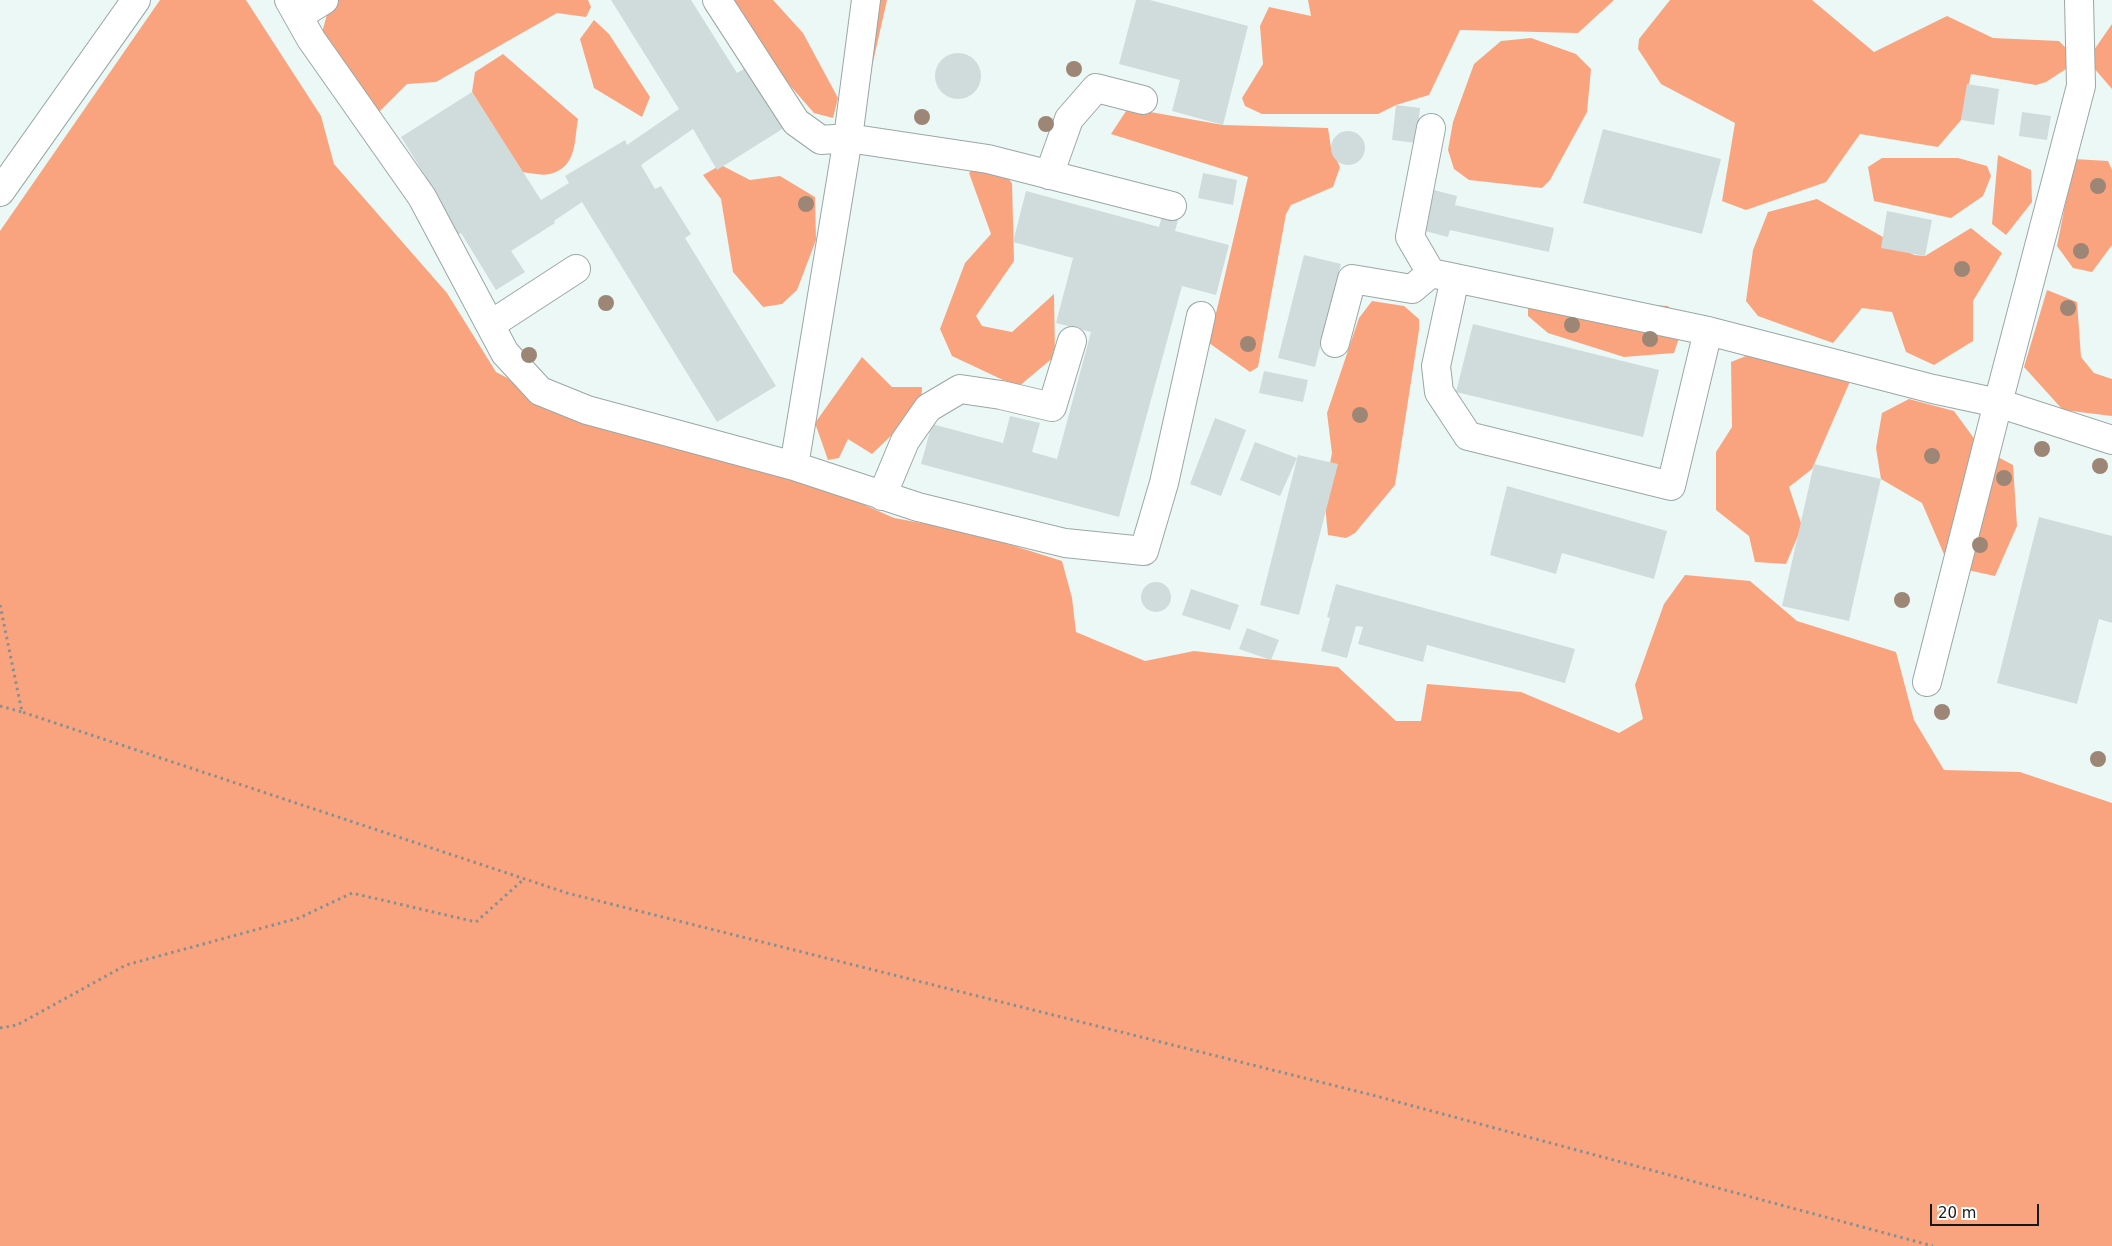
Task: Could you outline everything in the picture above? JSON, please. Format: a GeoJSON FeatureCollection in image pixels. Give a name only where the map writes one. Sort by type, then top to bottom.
{"type":"FeatureCollection","features":[{"type":"Feature","properties":{"kind":"street"},"geometry":{"type":"LineString","coordinates":[[0,192],[136,0]]}},
{"type":"Feature","properties":{"kind":"street"},"geometry":{"type":"LineString","coordinates":[[324,0],[293,8],[311,39],[422,197],[505,353],[540,391],[587,410],[794,466],[918,507],[1065,543],[1144,551],[1164,484],[1201,316]]}},
{"type":"Feature","properties":{"kind":"street"},"geometry":{"type":"LineString","coordinates":[[716,0],[796,122],[821,140],[848,138],[988,159],[1172,206]]}},
{"type":"Feature","properties":{"kind":"street"},"geometry":{"type":"LineString","coordinates":[[794,466],[848,138],[866,0]]}},
{"type":"Feature","properties":{"kind":"street"},"geometry":{"type":"LineString","coordinates":[[1927,682],[2081,86],[2079,0]]}},
{"type":"Feature","properties":{"kind":"street"},"geometry":{"type":"LineString","coordinates":[[1049,175],[1069,119],[1096,88],[1143,100]]}},
{"type":"Feature","properties":{"kind":"street"},"geometry":{"type":"LineString","coordinates":[[1431,128],[1410,237],[1443,275],[1436,366],[1439,392],[1468,436],[1671,486],[1708,332]]}},
{"type":"Feature","properties":{"kind":"street"},"geometry":{"type":"LineString","coordinates":[[490,325],[576,269]]}},
{"type":"Feature","properties":{"kind":"street"},"geometry":{"type":"LineString","coordinates":[[1335,342],[1352,279],[1412,289],[1443,275],[1708,332],[1933,389],[1998,403],[2112,440]]}},
{"type":"Feature","properties":{"kind":"street"},"geometry":{"type":"LineString","coordinates":[[882,496],[905,441],[928,408],[960,389],[1001,395],[1052,407],[1072,341]]}},
{"type":"Feature","properties":{"kind":"path"},"geometry":{"type":"LineString","coordinates":[[0,604],[22,712]]}},
{"type":"Feature","properties":{"kind":"path"},"geometry":{"type":"LineString","coordinates":[[0,706],[577,896],[1386,1099],[1934,1246]]}},
{"type":"Feature","properties":{"kind":"path"},"geometry":{"type":"LineString","coordinates":[[0,1028],[17,1026],[126,965],[299,918],[352,894],[476,922],[524,879]]}},
{"type":"Feature","properties":{"kind":"shaded area"},"geometry":{"type":"Polygon","coordinates":[[[160,0],[246,0],[321,116],[334,164],[447,293],[496,372],[576,414],[770,463],[894,518],[970,532],[1062,561],[1072,598],[1076,632],[1145,661],[1194,651],[1338,667],[1396,721],[1421,721],[1427,684],[1521,692],[1619,733],[1643,719],[1635,685],[1664,604],[1685,575],[1750,581],[1797,621],[1896,652],[1914,720],[1944,770],[2020,772],[2112,803],[2112,1246],[0,1246],[0,231],[160,0]]]}},
{"type":"Feature","properties":{"kind":"shaded area"},"geometry":{"type":"Polygon","coordinates":[[[331,0],[588,0],[591,7],[586,17],[557,13],[436,82],[407,84],[379,112],[318,47],[331,0]]]}},
{"type":"Feature","properties":{"kind":"shaded area"},"geometry":{"type":"Polygon","coordinates":[[[728,0],[773,0],[803,33],[838,98],[833,118],[814,113],[752,42],[728,0]]]}},
{"type":"Feature","properties":{"kind":"shaded area"},"geometry":{"type":"Polygon","coordinates":[[[857,0],[887,0],[871,71],[856,55],[857,0]]]}},
{"type":"Feature","properties":{"kind":"shaded area"},"geometry":{"type":"Polygon","coordinates":[[[1308,0],[1614,0],[1578,33],[1460,30],[1429,95],[1396,105],[1378,114],[1262,114],[1245,106],[1242,98],[1263,64],[1260,26],[1269,7],[1311,16],[1308,0]]]}},
{"type":"Feature","properties":{"kind":"shaded area"},"geometry":{"type":"Polygon","coordinates":[[[1670,0],[1812,0],[1874,52],[1947,16],[1993,38],[2059,41],[2066,48],[2066,69],[2046,82],[2036,85],[1971,74],[1961,120],[1938,147],[1860,134],[1826,182],[1746,210],[1722,201],[1735,123],[1661,84],[1638,49],[1639,39],[1670,0]]]}},
{"type":"Feature","properties":{"kind":"shaded area"},"geometry":{"type":"Polygon","coordinates":[[[594,20],[609,34],[650,97],[642,117],[594,88],[580,39],[594,20]]]}},
{"type":"Feature","properties":{"kind":"shaded area"},"geometry":{"type":"Polygon","coordinates":[[[2112,24],[2112,89],[2087,60],[2112,24]]]}},
{"type":"Feature","properties":{"kind":"shaded area"},"geometry":{"type":"Polygon","coordinates":[[[1531,38],[1576,54],[1591,69],[1587,112],[1550,180],[1542,188],[1469,180],[1454,169],[1448,150],[1453,122],[1474,64],[1501,41],[1531,38]]]}},
{"type":"Feature","properties":{"kind":"shaded area"},"geometry":{"type":"Polygon","coordinates":[[[503,54],[578,119],[573,152],[570,160],[559,171],[543,175],[522,172],[472,92],[475,72],[503,54]]]}},
{"type":"Feature","properties":{"kind":"shaded area"},"geometry":{"type":"Polygon","coordinates":[[[1128,108],[1223,125],[1328,128],[1331,148],[1340,167],[1333,187],[1291,205],[1286,214],[1258,367],[1250,372],[1209,343],[1248,177],[1111,134],[1128,108]]]}},
{"type":"Feature","properties":{"kind":"shaded area"},"geometry":{"type":"Polygon","coordinates":[[[986,153],[1012,183],[1014,261],[976,316],[982,326],[1012,332],[1054,294],[1055,356],[1018,387],[952,356],[940,329],[965,263],[991,234],[969,173],[986,153]]]}},
{"type":"Feature","properties":{"kind":"shaded area"},"geometry":{"type":"Polygon","coordinates":[[[1998,155],[2031,170],[2032,202],[2006,235],[1992,224],[1998,155]]]}},
{"type":"Feature","properties":{"kind":"shaded area"},"geometry":{"type":"Polygon","coordinates":[[[1882,158],[1958,158],[1987,166],[1991,176],[1983,196],[1951,218],[1874,201],[1868,167],[1882,158]]]}},
{"type":"Feature","properties":{"kind":"shaded area"},"geometry":{"type":"Polygon","coordinates":[[[2074,159],[2108,161],[2112,170],[2112,245],[2092,272],[2073,268],[2057,246],[2074,159]]]}},
{"type":"Feature","properties":{"kind":"shaded area"},"geometry":{"type":"Polygon","coordinates":[[[721,165],[750,180],[780,176],[815,197],[816,240],[797,290],[782,304],[763,307],[733,272],[721,199],[703,175],[721,165]]]}},
{"type":"Feature","properties":{"kind":"shaded area"},"geometry":{"type":"Polygon","coordinates":[[[1817,199],[1914,255],[1925,256],[1971,228],[2002,253],[1973,301],[1973,341],[1934,365],[1906,352],[1892,312],[1862,308],[1833,343],[1758,316],[1746,301],[1753,250],[1768,212],[1817,199]]]}},
{"type":"Feature","properties":{"kind":"shaded area"},"geometry":{"type":"Polygon","coordinates":[[[2047,290],[2077,302],[2081,357],[2094,373],[2112,379],[2112,416],[2063,410],[2024,367],[2047,290]]]}},
{"type":"Feature","properties":{"kind":"shaded area"},"geometry":{"type":"Polygon","coordinates":[[[1528,296],[1668,306],[1684,323],[1674,353],[1624,357],[1548,333],[1528,316],[1528,296]]]}},
{"type":"Feature","properties":{"kind":"shaded area"},"geometry":{"type":"Polygon","coordinates":[[[1372,301],[1404,306],[1419,319],[1419,330],[1395,485],[1355,533],[1346,538],[1328,535],[1324,495],[1332,453],[1327,413],[1359,318],[1372,301]]]}},
{"type":"Feature","properties":{"kind":"shaded area"},"geometry":{"type":"Polygon","coordinates":[[[1781,342],[1858,363],[1812,469],[1789,487],[1802,526],[1786,564],[1755,562],[1749,536],[1716,510],[1716,452],[1732,427],[1731,362],[1781,342]]]}},
{"type":"Feature","properties":{"kind":"shaded area"},"geometry":{"type":"Polygon","coordinates":[[[862,357],[892,387],[922,387],[921,407],[872,454],[848,439],[839,458],[828,460],[815,423],[862,357]]]}},
{"type":"Feature","properties":{"kind":"shaded area"},"geometry":{"type":"Polygon","coordinates":[[[1909,399],[1954,411],[1981,448],[2013,465],[2017,526],[1995,576],[1949,566],[1922,503],[1881,479],[1876,448],[1882,413],[1909,399]]]}},
{"type":"Feature","properties":{"kind":"building"},"geometry":{"type":"Polygon","coordinates":[[[611,0],[691,0],[737,73],[747,67],[784,128],[717,170],[693,129],[641,165],[655,189],[661,186],[691,234],[685,238],[776,386],[717,422],[582,202],[554,221],[555,223],[511,251],[525,272],[496,290],[461,233],[456,236],[420,180],[426,177],[401,137],[472,92],[541,200],[569,183],[565,176],[625,140],[627,145],[679,109],[611,0]]]}},
{"type":"Feature","properties":{"kind":"building"},"geometry":{"type":"Polygon","coordinates":[[[1136,0],[1150,0],[1248,26],[1223,125],[1172,111],[1180,80],[1119,64],[1136,0]]]}},
{"type":"Feature","properties":{"kind":"building"},"geometry":{"type":"Polygon","coordinates":[[[958,53],[971,57],[977,63],[981,76],[977,89],[971,95],[958,99],[945,95],[939,89],[935,76],[939,63],[945,57],[958,53]]]}},
{"type":"Feature","properties":{"kind":"building"},"geometry":{"type":"Polygon","coordinates":[[[1967,84],[1999,89],[1994,125],[1961,120],[1967,84]]]}},
{"type":"Feature","properties":{"kind":"building"},"geometry":{"type":"Polygon","coordinates":[[[1396,105],[1420,108],[1416,143],[1392,140],[1396,105]]]}},
{"type":"Feature","properties":{"kind":"building"},"geometry":{"type":"Polygon","coordinates":[[[2022,112],[2051,116],[2047,140],[2019,136],[2022,112]]]}},
{"type":"Feature","properties":{"kind":"building"},"geometry":{"type":"Polygon","coordinates":[[[1603,129],[1721,159],[1702,234],[1583,203],[1603,129]]]}},
{"type":"Feature","properties":{"kind":"building"},"geometry":{"type":"Polygon","coordinates":[[[1348,131],[1360,136],[1365,148],[1360,160],[1348,165],[1336,160],[1331,148],[1336,136],[1348,131]]]}},
{"type":"Feature","properties":{"kind":"building"},"geometry":{"type":"Polygon","coordinates":[[[1203,173],[1237,180],[1233,205],[1198,198],[1203,173]]]}},
{"type":"Feature","properties":{"kind":"building"},"geometry":{"type":"Polygon","coordinates":[[[1434,190],[1457,196],[1455,205],[1554,228],[1549,252],[1450,230],[1448,237],[1425,231],[1434,190]]]}},
{"type":"Feature","properties":{"kind":"building"},"geometry":{"type":"Polygon","coordinates":[[[1026,191],[1159,227],[1162,216],[1178,220],[1175,231],[1229,245],[1216,295],[1182,286],[1119,517],[921,464],[932,424],[1003,443],[1010,416],[1040,423],[1032,452],[1057,459],[1091,332],[1056,323],[1073,258],[1013,242],[1026,191]]]}},
{"type":"Feature","properties":{"kind":"building"},"geometry":{"type":"Polygon","coordinates":[[[1887,211],[1932,220],[1925,256],[1881,248],[1887,211]]]}},
{"type":"Feature","properties":{"kind":"building"},"geometry":{"type":"Polygon","coordinates":[[[1304,255],[1341,264],[1315,367],[1278,358],[1304,255]]]}},
{"type":"Feature","properties":{"kind":"building"},"geometry":{"type":"Polygon","coordinates":[[[1473,324],[1659,370],[1643,437],[1456,392],[1473,324]]]}},
{"type":"Feature","properties":{"kind":"building"},"geometry":{"type":"Polygon","coordinates":[[[1264,371],[1308,380],[1303,402],[1259,393],[1264,371]]]}},
{"type":"Feature","properties":{"kind":"building"},"geometry":{"type":"Polygon","coordinates":[[[1215,418],[1246,430],[1221,496],[1190,484],[1215,418]]]}},
{"type":"Feature","properties":{"kind":"building"},"geometry":{"type":"Polygon","coordinates":[[[1255,442],[1297,458],[1280,496],[1240,480],[1255,442]]]}},
{"type":"Feature","properties":{"kind":"building"},"geometry":{"type":"Polygon","coordinates":[[[1298,455],[1338,464],[1299,615],[1260,605],[1298,455]]]}},
{"type":"Feature","properties":{"kind":"building"},"geometry":{"type":"Polygon","coordinates":[[[1814,464],[1881,479],[1849,621],[1782,606],[1814,464]]]}},
{"type":"Feature","properties":{"kind":"building"},"geometry":{"type":"Polygon","coordinates":[[[1507,486],[1667,531],[1654,579],[1562,553],[1556,574],[1490,555],[1507,486]]]}},
{"type":"Feature","properties":{"kind":"building"},"geometry":{"type":"Polygon","coordinates":[[[2039,517],[2112,536],[2112,623],[2099,619],[2077,704],[1997,683],[2039,517]]]}},
{"type":"Feature","properties":{"kind":"building"},"geometry":{"type":"Polygon","coordinates":[[[1156,582],[1167,586],[1171,597],[1167,608],[1156,612],[1145,608],[1141,597],[1145,586],[1156,582]]]}},
{"type":"Feature","properties":{"kind":"building"},"geometry":{"type":"Polygon","coordinates":[[[1336,584],[1575,649],[1565,683],[1427,645],[1423,662],[1358,644],[1363,627],[1356,626],[1347,658],[1321,651],[1330,618],[1327,617],[1336,584]]]}},
{"type":"Feature","properties":{"kind":"building"},"geometry":{"type":"Polygon","coordinates":[[[1191,589],[1239,605],[1230,630],[1182,615],[1191,589]]]}},
{"type":"Feature","properties":{"kind":"building"},"geometry":{"type":"Polygon","coordinates":[[[1247,628],[1279,640],[1271,660],[1239,649],[1247,628]]]}}]}
